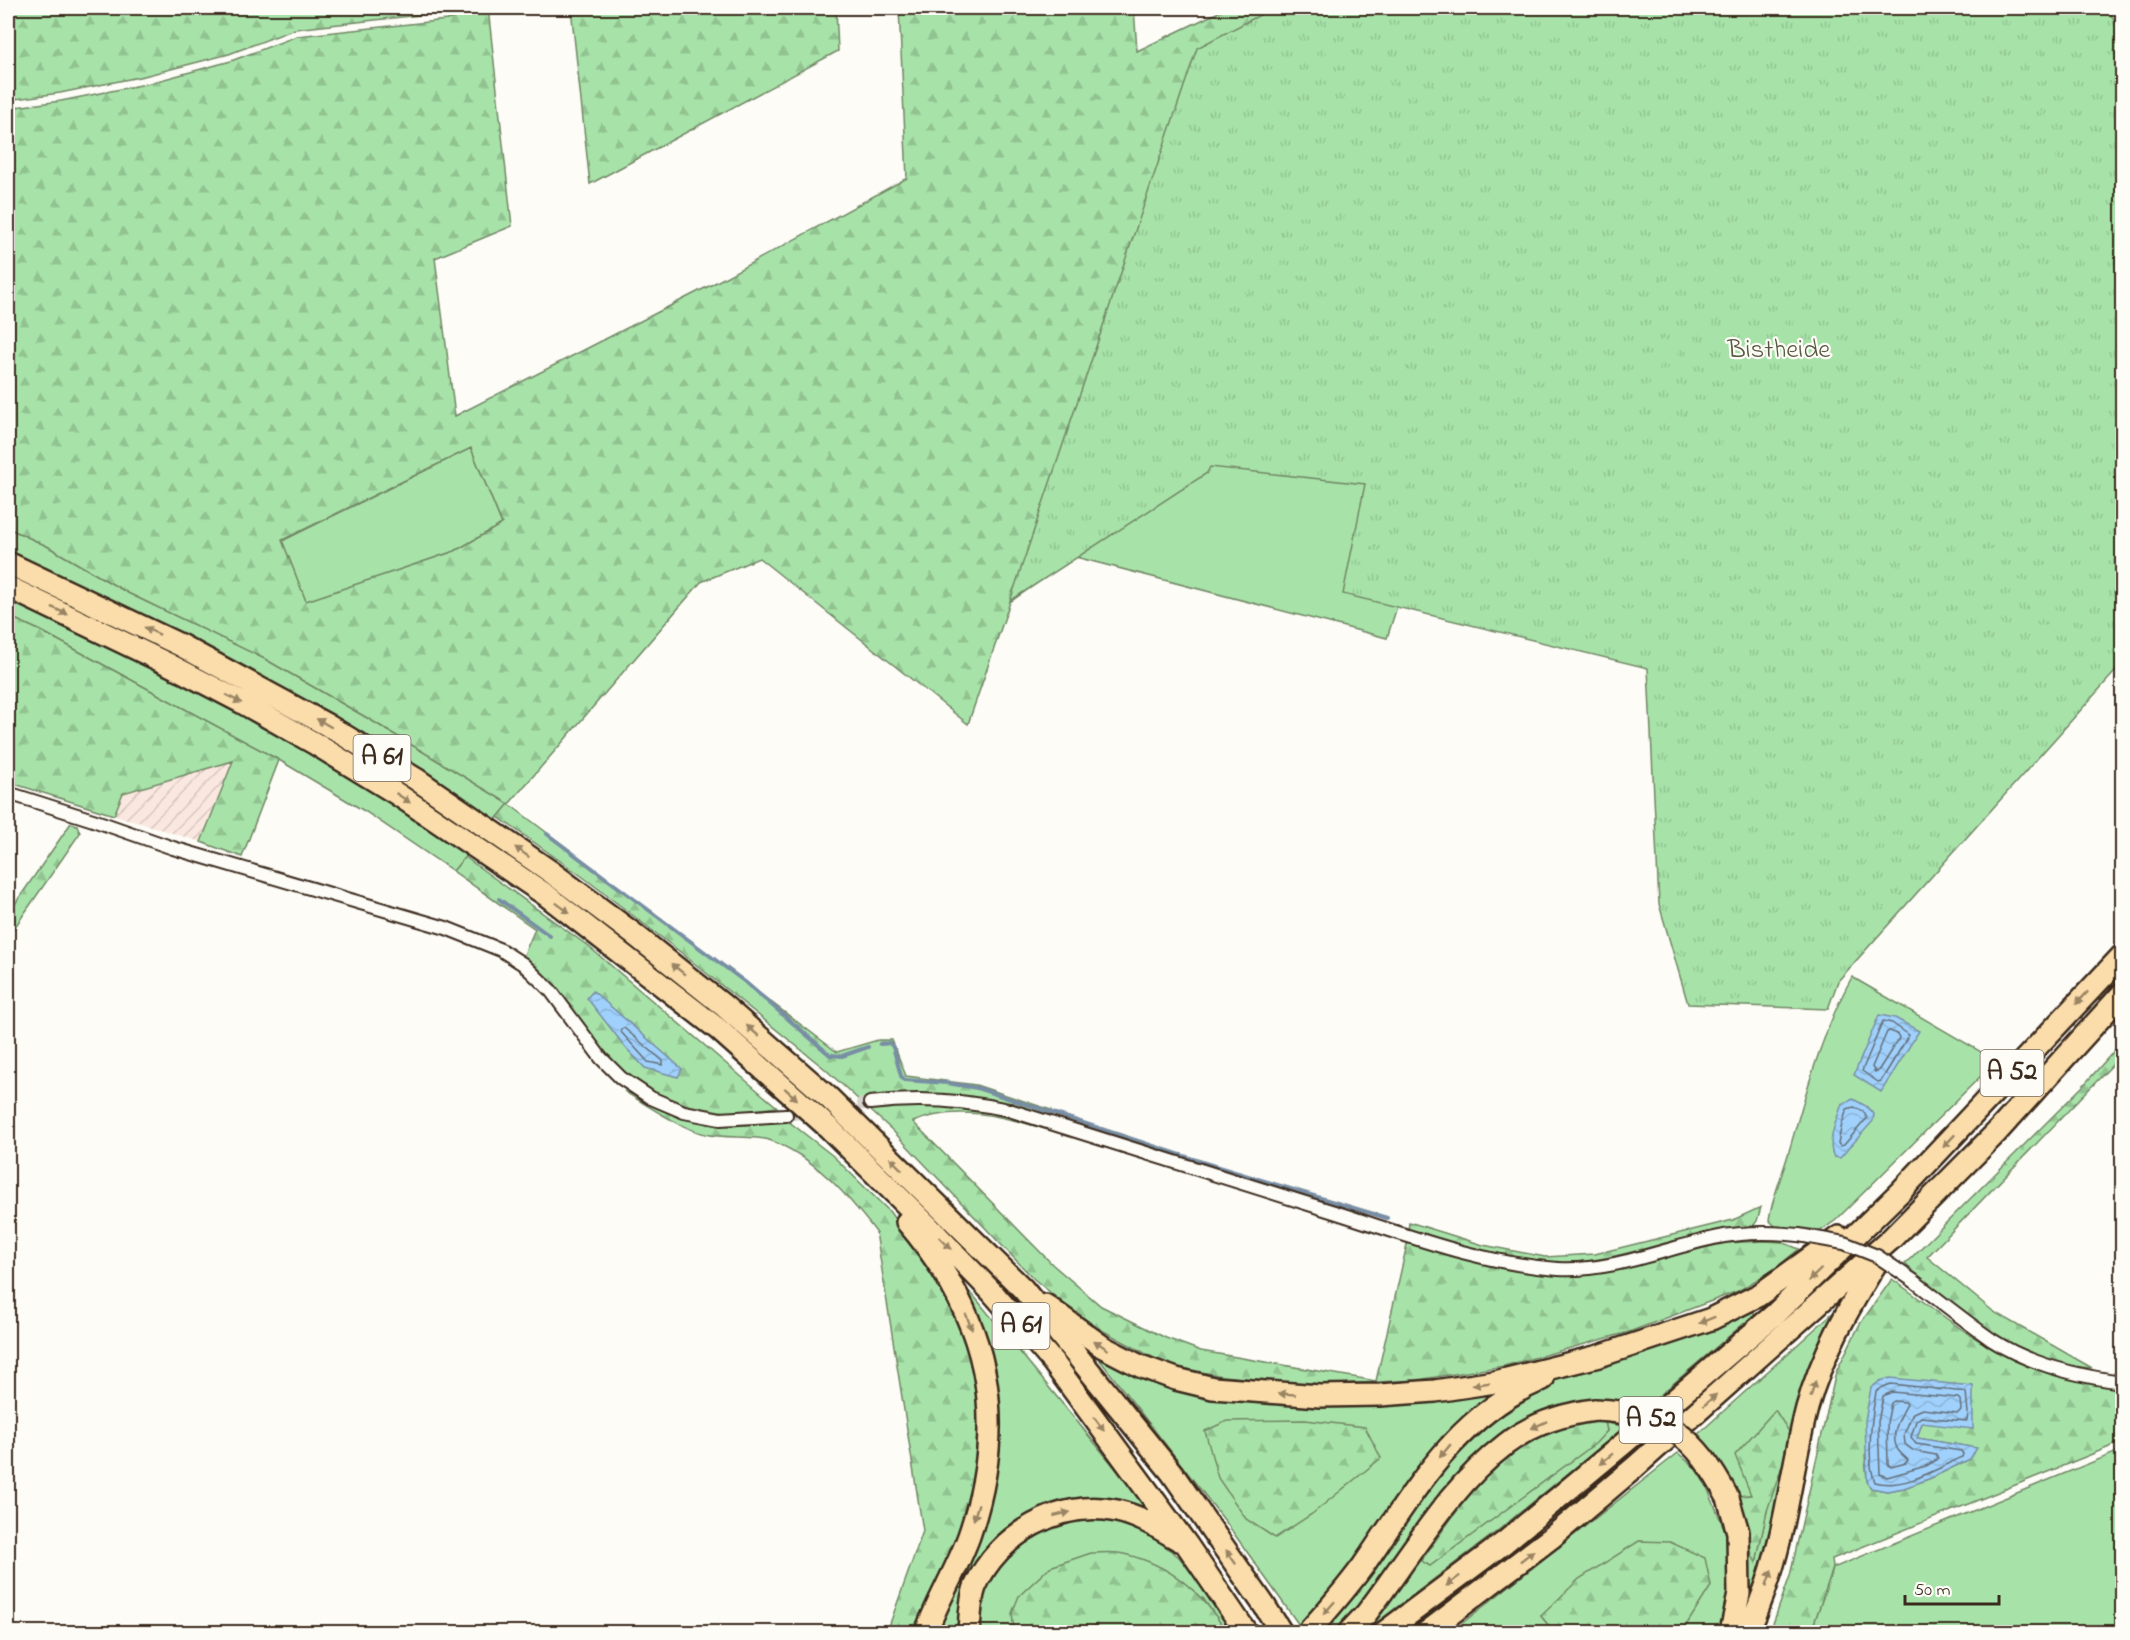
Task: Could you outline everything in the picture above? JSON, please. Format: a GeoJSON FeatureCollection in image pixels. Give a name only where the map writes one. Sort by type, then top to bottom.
{"type":"FeatureCollection","features":[{"type":"Feature","properties":{"kind":"highway","name":"A 61"},"geometry":{"type":"LineString","coordinates":[[8,563],[180,645],[327,725],[416,779],[550,872],[635,935],[724,1006],[829,1098],[1023,1289],[1172,1473],[1281,1632]]}},
{"type":"Feature","properties":{"kind":"highway","name":"A 61"},"geometry":{"type":"LineString","coordinates":[[8,586],[170,665],[243,704],[314,743],[397,794],[546,895],[718,1029],[829,1128],[992,1292],[1053,1362],[1187,1545],[1243,1627]]}},
{"type":"Feature","properties":{"kind":"highway","name":"A 52"},"geometry":{"type":"LineString","coordinates":[[1385,1632],[1505,1542],[1650,1422],[1774,1315],[1902,1190],[2122,956]]}},
{"type":"Feature","properties":{"kind":"highway","name":"A 52"},"geometry":{"type":"LineString","coordinates":[[1427,1632],[1551,1538],[1635,1467],[1891,1239],[1997,1132],[2122,994]]}},
{"type":"Feature","properties":{"kind":"highway"},"geometry":{"type":"LineString","coordinates":[[829,1128],[919,1235],[942,1268],[964,1308],[976,1340],[988,1384],[987,1464],[979,1500],[968,1537],[927,1630]]}},
{"type":"Feature","properties":{"kind":"highway"},"geometry":{"type":"LineString","coordinates":[[1023,1289],[1103,1347],[1140,1366],[1213,1388],[1320,1396],[1435,1391],[1495,1382],[1599,1356],[1711,1319],[1760,1295],[1902,1190]]}},
{"type":"Feature","properties":{"kind":"highway"},"geometry":{"type":"LineString","coordinates":[[1747,1632],[1772,1572],[1807,1408],[1821,1364],[1858,1294],[1891,1239]]}},
{"type":"Feature","properties":{"kind":"highway"},"geometry":{"type":"LineString","coordinates":[[1308,1632],[1336,1601],[1418,1484],[1447,1447],[1472,1422],[1509,1396],[1599,1356]]}},
{"type":"Feature","properties":{"kind":"highway"},"geometry":{"type":"LineString","coordinates":[[1349,1632],[1458,1491],[1507,1443],[1531,1429],[1569,1413],[1595,1410],[1623,1411],[1644,1415],[1674,1430],[1688,1441],[1712,1468],[1728,1498],[1738,1533],[1739,1594],[1731,1632]]}},
{"type":"Feature","properties":{"kind":"highway"},"geometry":{"type":"LineString","coordinates":[[969,1632],[975,1589],[988,1565],[1009,1541],[1034,1524],[1058,1514],[1084,1509],[1115,1510],[1139,1517],[1187,1545]]}},
{"type":"Feature","properties":{"kind":"street"},"geometry":{"type":"LineString","coordinates":[[8,793],[93,819],[184,851],[446,928],[501,950],[523,964],[551,991],[601,1058],[621,1078],[651,1098],[684,1112],[720,1119],[786,1115]]}},
{"type":"Feature","properties":{"kind":"street"},"geometry":{"type":"LineString","coordinates":[[870,1103],[944,1100],[978,1103],[1009,1110],[1419,1239],[1505,1262],[1533,1267],[1562,1269],[1592,1267],[1623,1262],[1716,1238],[1761,1232],[1799,1234],[1844,1243],[1877,1256],[1993,1341],[2034,1362],[2092,1378],[2122,1382]]}},
{"type":"Feature","properties":{"kind":"shaded area"},"geometry":{"type":"Polygon","coordinates":[[[234,761],[201,842],[114,815],[123,793],[234,761]]]}},
{"type":"Feature","properties":{"kind":"green space"},"geometry":{"type":"Polygon","coordinates":[[[8,8],[461,8],[446,12],[295,29],[229,54],[144,76],[60,93],[8,100],[8,8]]]}},
{"type":"Feature","properties":{"kind":"green space"},"geometry":{"type":"Polygon","coordinates":[[[488,8],[512,226],[435,258],[455,416],[711,285],[907,178],[899,8],[1134,8],[1137,51],[1227,8],[1605,8],[1398,333],[1010,602],[968,724],[759,558],[701,582],[509,804],[265,659],[128,593],[47,546],[8,528],[8,108],[61,101],[146,84],[231,61],[297,36],[447,20],[488,8]],[[471,448],[282,540],[306,601],[455,551],[502,524],[471,448]]]}},
{"type":"Feature","properties":{"kind":"green space"},"geometry":{"type":"Polygon","coordinates":[[[571,8],[836,8],[838,51],[590,184],[571,8]]]}},
{"type":"Feature","properties":{"kind":"green space","name":"Bistheide"},"geometry":{"type":"Polygon","coordinates":[[[1273,8],[2106,8],[2122,30],[2122,664],[1838,981],[1828,1009],[1688,1004],[1659,904],[1648,668],[1343,594],[1365,484],[1210,467],[1207,473],[1010,601],[1197,48],[1273,8]]]}},
{"type":"Feature","properties":{"kind":"green space"},"geometry":{"type":"Polygon","coordinates":[[[1398,333],[1403,588],[1387,638],[1076,557],[1234,393],[1398,333]]]}},
{"type":"Feature","properties":{"kind":"green space"},"geometry":{"type":"Polygon","coordinates":[[[471,448],[502,524],[455,551],[306,602],[282,541],[471,448]]]}},
{"type":"Feature","properties":{"kind":"green space"},"geometry":{"type":"Polygon","coordinates":[[[8,528],[47,546],[128,593],[265,659],[509,804],[453,871],[366,812],[279,760],[41,631],[8,616],[8,528]]]}},
{"type":"Feature","properties":{"kind":"green space"},"geometry":{"type":"Polygon","coordinates":[[[8,616],[41,631],[279,760],[242,857],[201,842],[233,761],[123,793],[114,815],[8,782],[8,616]]]}},
{"type":"Feature","properties":{"kind":"green space"},"geometry":{"type":"Polygon","coordinates":[[[509,804],[837,1052],[878,1040],[892,1040],[906,1076],[976,1085],[1051,1110],[1045,1129],[996,1116],[962,1113],[929,1117],[913,1122],[1053,1265],[1101,1306],[1166,1338],[1201,1351],[1376,1381],[1408,1240],[1521,1271],[1542,1273],[1598,1273],[1725,1243],[1782,1242],[1799,1249],[1773,1270],[1738,1291],[1629,1332],[1504,1366],[1417,1380],[1320,1385],[1222,1376],[1167,1365],[1096,1327],[1063,1303],[1034,1279],[893,1131],[825,1069],[583,877],[498,817],[509,804]]]}},
{"type":"Feature","properties":{"kind":"green space"},"geometry":{"type":"Polygon","coordinates":[[[71,823],[77,825],[80,833],[8,937],[8,914],[71,823]]]}},
{"type":"Feature","properties":{"kind":"green space"},"geometry":{"type":"Polygon","coordinates":[[[465,857],[588,946],[777,1107],[730,1113],[664,1098],[635,1082],[613,1062],[522,959],[535,929],[453,871],[465,857]]]}},
{"type":"Feature","properties":{"kind":"green space"},"geometry":{"type":"Polygon","coordinates":[[[1852,977],[1983,1053],[1994,1063],[1836,1220],[1822,1230],[1776,1227],[1769,1220],[1774,1196],[1831,1020],[1852,977]]]}},
{"type":"Feature","properties":{"kind":"green space"},"geometry":{"type":"Polygon","coordinates":[[[2122,1042],[2122,1055],[1927,1257],[1994,1312],[2092,1368],[2065,1365],[2014,1346],[1991,1332],[1946,1300],[1905,1264],[2082,1087],[2122,1042]]]}},
{"type":"Feature","properties":{"kind":"green space"},"geometry":{"type":"Polygon","coordinates":[[[624,1091],[708,1123],[732,1126],[788,1121],[833,1156],[889,1211],[930,1267],[962,1327],[979,1404],[979,1456],[967,1512],[955,1549],[914,1632],[887,1632],[923,1531],[876,1232],[829,1178],[785,1147],[769,1140],[713,1135],[696,1131],[664,1116],[624,1091]]]}},
{"type":"Feature","properties":{"kind":"green space"},"geometry":{"type":"Polygon","coordinates":[[[1761,1207],[1753,1226],[1681,1239],[1579,1262],[1542,1262],[1508,1258],[1408,1232],[1409,1222],[1483,1245],[1545,1257],[1595,1254],[1733,1220],[1761,1207]]]}},
{"type":"Feature","properties":{"kind":"green space"},"geometry":{"type":"Polygon","coordinates":[[[1892,1279],[1957,1326],[2010,1358],[2062,1377],[2122,1388],[2122,1442],[1832,1559],[1833,1568],[1811,1632],[1770,1632],[1790,1576],[1836,1372],[1860,1324],[1892,1279]],[[1973,1386],[1865,1455],[1867,1481],[1871,1488],[1887,1491],[1904,1488],[1970,1459],[1976,1448],[1917,1438],[1922,1423],[1973,1386]]]}},
{"type":"Feature","properties":{"kind":"green space"},"geometry":{"type":"Polygon","coordinates":[[[956,1280],[973,1295],[1163,1526],[1098,1505],[1004,1538],[963,1632],[933,1632],[996,1441],[956,1280]]]}},
{"type":"Feature","properties":{"kind":"green space"},"geometry":{"type":"Polygon","coordinates":[[[1837,1309],[1816,1349],[1804,1387],[1763,1573],[1740,1632],[1738,1496],[1728,1474],[1697,1435],[1837,1309]],[[1751,1495],[1738,1496],[1756,1562],[1767,1511],[1751,1495]]]}},
{"type":"Feature","properties":{"kind":"green space"},"geometry":{"type":"Polygon","coordinates":[[[1751,1310],[1755,1314],[1647,1406],[1595,1399],[1562,1405],[1542,1411],[1506,1434],[1403,1548],[1347,1621],[1336,1632],[1313,1632],[1446,1455],[1532,1390],[1582,1368],[1653,1349],[1751,1310]]]}},
{"type":"Feature","properties":{"kind":"green space"},"geometry":{"type":"Polygon","coordinates":[[[1089,1346],[1189,1389],[1507,1385],[1475,1410],[1446,1438],[1397,1499],[1326,1595],[1299,1625],[1225,1521],[1089,1346]]]}},
{"type":"Feature","properties":{"kind":"green space"},"geometry":{"type":"Polygon","coordinates":[[[1775,1410],[1792,1436],[1767,1511],[1756,1563],[1738,1496],[1751,1495],[1735,1455],[1775,1410]]]}},
{"type":"Feature","properties":{"kind":"green space"},"geometry":{"type":"Polygon","coordinates":[[[1595,1419],[1605,1422],[1607,1431],[1596,1443],[1430,1566],[1421,1561],[1460,1506],[1505,1458],[1561,1423],[1595,1419]]]}},
{"type":"Feature","properties":{"kind":"green space"},"geometry":{"type":"Polygon","coordinates":[[[1305,1420],[1365,1427],[1381,1458],[1312,1514],[1275,1538],[1246,1519],[1218,1478],[1205,1431],[1227,1421],[1305,1420]]]}},
{"type":"Feature","properties":{"kind":"green space"},"geometry":{"type":"Polygon","coordinates":[[[1605,1422],[1625,1427],[1496,1532],[1368,1629],[1364,1632],[1353,1632],[1427,1537],[1489,1470],[1465,1499],[1421,1561],[1607,1431],[1605,1422]]]}},
{"type":"Feature","properties":{"kind":"green space"},"geometry":{"type":"Polygon","coordinates":[[[2122,1450],[2122,1632],[1811,1632],[1833,1568],[2122,1450]]]}},
{"type":"Feature","properties":{"kind":"green space"},"geometry":{"type":"Polygon","coordinates":[[[1678,1453],[1695,1468],[1706,1485],[1726,1533],[1731,1576],[1721,1632],[1682,1632],[1541,1616],[1554,1632],[1451,1632],[1678,1453]]]}},
{"type":"Feature","properties":{"kind":"green space"},"geometry":{"type":"Polygon","coordinates":[[[1081,1519],[1123,1522],[1153,1537],[1179,1557],[1203,1587],[1231,1632],[1226,1632],[1203,1598],[1012,1626],[1014,1632],[978,1632],[982,1599],[996,1570],[1006,1557],[1031,1536],[1045,1528],[1081,1519]]]}},
{"type":"Feature","properties":{"kind":"green space"},"geometry":{"type":"Polygon","coordinates":[[[1639,1541],[1670,1542],[1705,1558],[1711,1586],[1682,1632],[1554,1632],[1541,1616],[1579,1579],[1639,1541]]]}},
{"type":"Feature","properties":{"kind":"green space"},"geometry":{"type":"Polygon","coordinates":[[[1091,1553],[1124,1554],[1156,1565],[1170,1573],[1196,1593],[1226,1632],[1014,1632],[1012,1613],[1019,1596],[1050,1567],[1091,1553]]]}},
{"type":"Feature","properties":{"kind":"water"},"geometry":{"type":"Polygon","coordinates":[[[593,991],[682,1069],[678,1077],[645,1068],[626,1048],[587,998],[593,991]]]}},
{"type":"Feature","properties":{"kind":"water"},"geometry":{"type":"Polygon","coordinates":[[[1879,1015],[1895,1018],[1919,1031],[1881,1092],[1854,1075],[1879,1015]]]}},
{"type":"Feature","properties":{"kind":"water"},"geometry":{"type":"Polygon","coordinates":[[[1853,1099],[1866,1106],[1874,1114],[1873,1121],[1840,1158],[1834,1157],[1831,1145],[1835,1123],[1842,1104],[1853,1099]]]}},
{"type":"Feature","properties":{"kind":"water"},"geometry":{"type":"Polygon","coordinates":[[[1890,1378],[1973,1386],[1973,1429],[1922,1423],[1917,1438],[1977,1448],[1970,1459],[1904,1488],[1887,1491],[1871,1488],[1867,1481],[1865,1421],[1871,1388],[1880,1381],[1890,1378]]]}},
{"type":"Feature","properties":{"kind":"waterway"},"geometry":{"type":"LineString","coordinates":[[547,834],[745,982],[830,1055],[842,1056],[868,1047]]}},
{"type":"Feature","properties":{"kind":"waterway"},"geometry":{"type":"LineString","coordinates":[[499,899],[550,936]]}},
{"type":"Feature","properties":{"kind":"waterway"},"geometry":{"type":"LineString","coordinates":[[880,1044],[890,1043],[893,1047],[904,1080],[977,1088],[1205,1163],[1387,1218]]}},
{"type":"Feature","properties":{"kind":"tunnel"},"geometry":{"type":"LineString","coordinates":[[786,1115],[870,1103]]}}]}
